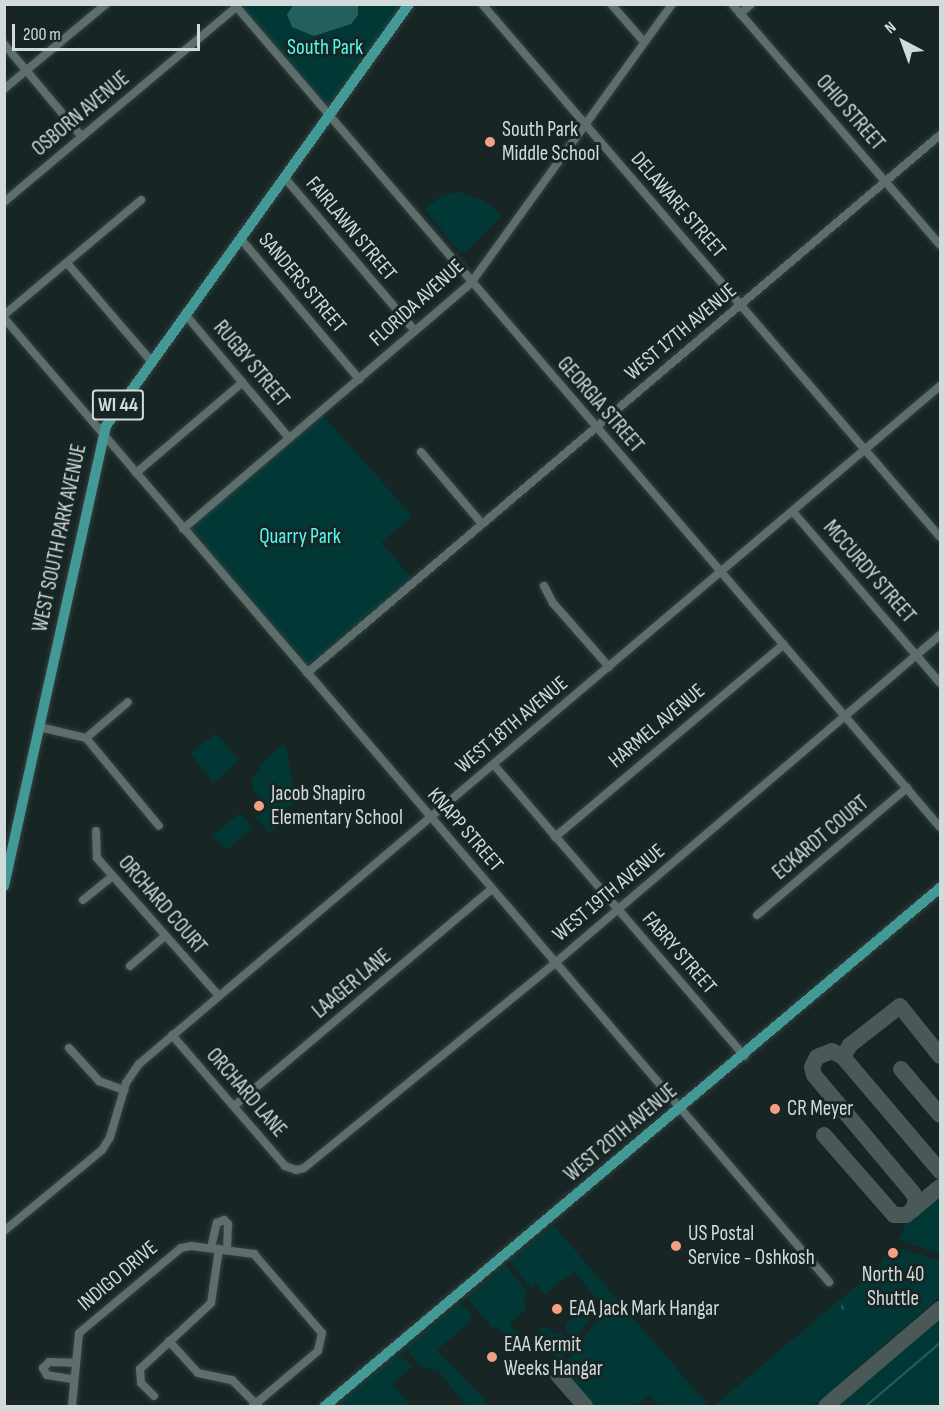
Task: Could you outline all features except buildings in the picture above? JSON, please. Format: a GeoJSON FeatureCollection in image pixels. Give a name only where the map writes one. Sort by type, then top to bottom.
{"type":"FeatureCollection","features":[{"type":"Feature","properties":{"kind":"main road","name":"WEST SOUTH PARK AVENUE"},"geometry":{"type":"LineString","coordinates":[[4,886],[102,435],[151,361],[409,4]]}},
{"type":"Feature","properties":{"kind":"main road","name":"WEST 20TH AVENUE"},"geometry":{"type":"LineString","coordinates":[[326,1407],[940,888]]}},
{"type":"Feature","properties":{"kind":"street"},"geometry":{"type":"LineString","coordinates":[[4,89],[106,4]]}},
{"type":"Feature","properties":{"kind":"street","name":"DELAWARE STREET"},"geometry":{"type":"LineString","coordinates":[[482,4],[940,537]]}},
{"type":"Feature","properties":{"kind":"street"},"geometry":{"type":"LineString","coordinates":[[611,4],[644,42]]}},
{"type":"Feature","properties":{"kind":"street","name":"FLORIDA AVENUE"},"geometry":{"type":"LineString","coordinates":[[183,529],[471,283],[672,4]]}},
{"type":"Feature","properties":{"kind":"street","name":"OHIO STREET"},"geometry":{"type":"LineString","coordinates":[[732,4],[940,245]]}},
{"type":"Feature","properties":{"kind":"street"},"geometry":{"type":"LineString","coordinates":[[740,14],[751,4]]}},
{"type":"Feature","properties":{"kind":"street","name":"GEORGIA STREET"},"geometry":{"type":"LineString","coordinates":[[235,6],[940,827]]}},
{"type":"Feature","properties":{"kind":"street","name":"OSBORN AVENUE"},"geometry":{"type":"LineString","coordinates":[[4,202],[235,6]]}},
{"type":"Feature","properties":{"kind":"street"},"geometry":{"type":"LineString","coordinates":[[4,44],[82,137]]}},
{"type":"Feature","properties":{"kind":"street","name":"WEST 17TH AVENUE"},"geometry":{"type":"LineString","coordinates":[[307,673],[940,135]]}},
{"type":"Feature","properties":{"kind":"street","name":"FAIRLAWN STREET"},"geometry":{"type":"LineString","coordinates":[[284,177],[415,331]]}},
{"type":"Feature","properties":{"kind":"street"},"geometry":{"type":"LineString","coordinates":[[4,317],[141,201]]}},
{"type":"Feature","properties":{"kind":"street","name":"SANDERS STREET"},"geometry":{"type":"LineString","coordinates":[[240,238],[360,379]]}},
{"type":"Feature","properties":{"kind":"street"},"geometry":{"type":"LineString","coordinates":[[67,263],[151,361]]}},
{"type":"Feature","properties":{"kind":"street","name":"RUGBY STREET"},"geometry":{"type":"LineString","coordinates":[[185,314],[289,438]]}},
{"type":"Feature","properties":{"kind":"street","name":"KNAPP STREET"},"geometry":{"type":"LineString","coordinates":[[4,317],[102,435],[829,1282]]}},
{"type":"Feature","properties":{"kind":"street"},"geometry":{"type":"LineString","coordinates":[[136,473],[243,382]]}},
{"type":"Feature","properties":{"kind":"street","name":"WEST 18TH AVENUE"},"geometry":{"type":"LineString","coordinates":[[4,1231],[102,1150],[110,1137],[124,1090],[134,1069],[171,1035],[940,389]]}},
{"type":"Feature","properties":{"kind":"street"},"geometry":{"type":"LineString","coordinates":[[421,452],[482,524]]}},
{"type":"Feature","properties":{"kind":"street","name":"MCCURDY STREET"},"geometry":{"type":"LineString","coordinates":[[793,512],[940,683]]}},
{"type":"Feature","properties":{"kind":"street"},"geometry":{"type":"LineString","coordinates":[[544,586],[553,603],[609,667]]}},
{"type":"Feature","properties":{"kind":"street","name":"WEST 19TH AVENUE"},"geometry":{"type":"LineString","coordinates":[[296,1170],[304,1168],[555,963],[940,635]]}},
{"type":"Feature","properties":{"kind":"street","name":"HARMEL AVENUE"},"geometry":{"type":"LineString","coordinates":[[555,837],[784,644]]}},
{"type":"Feature","properties":{"kind":"street"},"geometry":{"type":"LineString","coordinates":[[86,738],[128,702]]}},
{"type":"Feature","properties":{"kind":"street"},"geometry":{"type":"LineString","coordinates":[[39,727],[86,738],[159,826]]}},
{"type":"Feature","properties":{"kind":"street","name":"FABRY STREET"},"geometry":{"type":"LineString","coordinates":[[494,765],[744,1056]]}},
{"type":"Feature","properties":{"kind":"street","name":"ECKARDT COURT"},"geometry":{"type":"LineString","coordinates":[[758,915],[907,788]]}},
{"type":"Feature","properties":{"kind":"street","name":"ORCHARD COURT"},"geometry":{"type":"LineString","coordinates":[[96,831],[95,853],[112,876],[218,995]]}},
{"type":"Feature","properties":{"kind":"street"},"geometry":{"type":"LineString","coordinates":[[83,900],[112,876]]}},
{"type":"Feature","properties":{"kind":"street","name":"LAAGER LANE"},"geometry":{"type":"LineString","coordinates":[[234,1106],[492,889]]}},
{"type":"Feature","properties":{"kind":"street"},"geometry":{"type":"LineString","coordinates":[[130,966],[165,936]]}},
{"type":"Feature","properties":{"kind":"street","name":"ORCHARD LANE"},"geometry":{"type":"LineString","coordinates":[[171,1035],[285,1166],[296,1170]]}},
{"type":"Feature","properties":{"kind":"street"},"geometry":{"type":"LineString","coordinates":[[69,1048],[99,1081],[124,1090]]}},
{"type":"Feature","properties":{"kind":"street","name":"INDIGO DRIVE"},"geometry":{"type":"LineString","coordinates":[[72,1407],[72,1379],[77,1338],[83,1329],[181,1248],[219,1249],[260,1258],[322,1333],[318,1351],[255,1406]]}},
{"type":"Feature","properties":{"kind":"street"},"geometry":{"type":"LineString","coordinates":[[154,1396],[141,1383],[140,1369],[211,1303],[219,1249]]}},
{"type":"Feature","properties":{"kind":"street"},"geometry":{"type":"LineString","coordinates":[[169,1341],[198,1373],[232,1380],[255,1406]]}},
{"type":"Feature","properties":{"kind":"street"},"geometry":{"type":"LineString","coordinates":[[72,1379],[47,1375],[43,1368],[49,1362],[74,1363]]}},
{"type":"Feature","properties":{"kind":"green space","name":"South Park"},"geometry":{"type":"Polygon","coordinates":[[[234,5],[410,5],[328,117],[234,5]]]}},
{"type":"Feature","properties":{"kind":"green space"},"geometry":{"type":"Polygon","coordinates":[[[459,192],[484,201],[502,215],[466,252],[460,252],[424,209],[443,195],[459,192]]]}},
{"type":"Feature","properties":{"kind":"green space","name":"Quarry Park"},"geometry":{"type":"Polygon","coordinates":[[[320,412],[412,516],[381,542],[414,582],[307,673],[183,529],[320,412]]]}},
{"type":"Feature","properties":{"kind":"green space"},"geometry":{"type":"Polygon","coordinates":[[[216,733],[239,760],[213,783],[191,753],[216,733]]]}},
{"type":"Feature","properties":{"kind":"green space"},"geometry":{"type":"Polygon","coordinates":[[[285,743],[295,796],[292,805],[274,819],[279,825],[270,833],[255,817],[267,807],[254,792],[251,779],[260,770],[258,767],[285,743]]]}},
{"type":"Feature","properties":{"kind":"green space"},"geometry":{"type":"Polygon","coordinates":[[[240,813],[253,828],[226,850],[213,835],[240,813]]]}},
{"type":"Feature","properties":{"kind":"green space"},"geometry":{"type":"Polygon","coordinates":[[[940,1195],[940,1254],[899,1240],[907,1222],[940,1195]]]}},
{"type":"Feature","properties":{"kind":"green space"},"geometry":{"type":"Polygon","coordinates":[[[553,1225],[707,1404],[704,1406],[660,1406],[649,1395],[635,1406],[593,1406],[567,1377],[563,1367],[597,1320],[598,1301],[574,1271],[559,1283],[555,1279],[557,1285],[546,1294],[536,1284],[531,1288],[509,1261],[553,1225]]]}},
{"type":"Feature","properties":{"kind":"green space"},"geometry":{"type":"Polygon","coordinates":[[[893,1246],[940,1261],[940,1297],[813,1406],[714,1406],[876,1269],[893,1246]]]}},
{"type":"Feature","properties":{"kind":"green space"},"geometry":{"type":"Polygon","coordinates":[[[505,1265],[528,1292],[523,1297],[526,1309],[509,1324],[520,1336],[511,1344],[496,1326],[493,1329],[467,1297],[505,1265]]]}},
{"type":"Feature","properties":{"kind":"green space"},"geometry":{"type":"Polygon","coordinates":[[[583,1298],[591,1302],[593,1313],[573,1343],[565,1325],[582,1311],[578,1303],[583,1298]]]}},
{"type":"Feature","properties":{"kind":"green space"},"geometry":{"type":"Polygon","coordinates":[[[459,1304],[471,1313],[471,1321],[437,1350],[490,1406],[467,1406],[438,1371],[421,1367],[405,1348],[459,1304]]]}},
{"type":"Feature","properties":{"kind":"green space"},"geometry":{"type":"Polygon","coordinates":[[[940,1319],[940,1406],[838,1406],[940,1319]]]}},
{"type":"Feature","properties":{"kind":"green space"},"geometry":{"type":"Polygon","coordinates":[[[544,1326],[555,1334],[561,1332],[572,1344],[561,1358],[555,1356],[540,1331],[544,1326]]]}},
{"type":"Feature","properties":{"kind":"green space"},"geometry":{"type":"Polygon","coordinates":[[[398,1354],[412,1367],[392,1384],[410,1406],[336,1406],[398,1354]]]}},
{"type":"Feature","properties":{"kind":"shaded area"},"geometry":{"type":"Polygon","coordinates":[[[293,5],[358,5],[358,15],[351,24],[314,36],[292,27],[287,15],[293,5]]]}},
{"type":"Feature","properties":{"kind":"waterway"},"geometry":{"type":"LineString","coordinates":[[866,1406],[940,1343]]}},
{"type":"Feature","properties":{"kind":"taxiway"},"geometry":{"type":"LineString","coordinates":[[843,1057],[850,1045],[900,1006],[940,1056]]}},
{"type":"Feature","properties":{"kind":"taxiway"},"geometry":{"type":"LineString","coordinates":[[913,1210],[916,1199],[913,1193],[814,1075],[812,1067],[817,1057],[832,1051],[843,1057],[940,1171]]}},
{"type":"Feature","properties":{"kind":"taxiway"},"geometry":{"type":"LineString","coordinates":[[901,1069],[940,1115]]}},
{"type":"Feature","properties":{"kind":"taxiway"},"geometry":{"type":"LineString","coordinates":[[824,1135],[894,1215],[906,1215],[940,1187]]}},
{"type":"Feature","properties":{"kind":"taxiway"},"geometry":{"type":"LineString","coordinates":[[826,1406],[940,1309]]}},
{"type":"Feature","properties":{"kind":"taxiway"},"geometry":{"type":"LineString","coordinates":[[558,1375],[585,1406]]}},
{"type":"Feature","properties":{"kind":"place","name":"South Park Middle School"},"geometry":{"type":"Point","coordinates":[490,142]}},
{"type":"Feature","properties":{"kind":"place","name":"Jacob Shapiro Elementary School"},"geometry":{"type":"Point","coordinates":[259,806]}},
{"type":"Feature","properties":{"kind":"place","name":"CR Meyer"},"geometry":{"type":"Point","coordinates":[775,1109]}},
{"type":"Feature","properties":{"kind":"place","name":"US Postal Service - Oshkosh"},"geometry":{"type":"Point","coordinates":[676,1246]}},
{"type":"Feature","properties":{"kind":"place","name":"North 40 Shuttle"},"geometry":{"type":"Point","coordinates":[893,1253]}},
{"type":"Feature","properties":{"kind":"place","name":"EAA Jack Mark Hangar"},"geometry":{"type":"Point","coordinates":[557,1309]}},
{"type":"Feature","properties":{"kind":"place","name":"EAA Kermit Weeks Hangar"},"geometry":{"type":"Point","coordinates":[492,1357]}}]}
